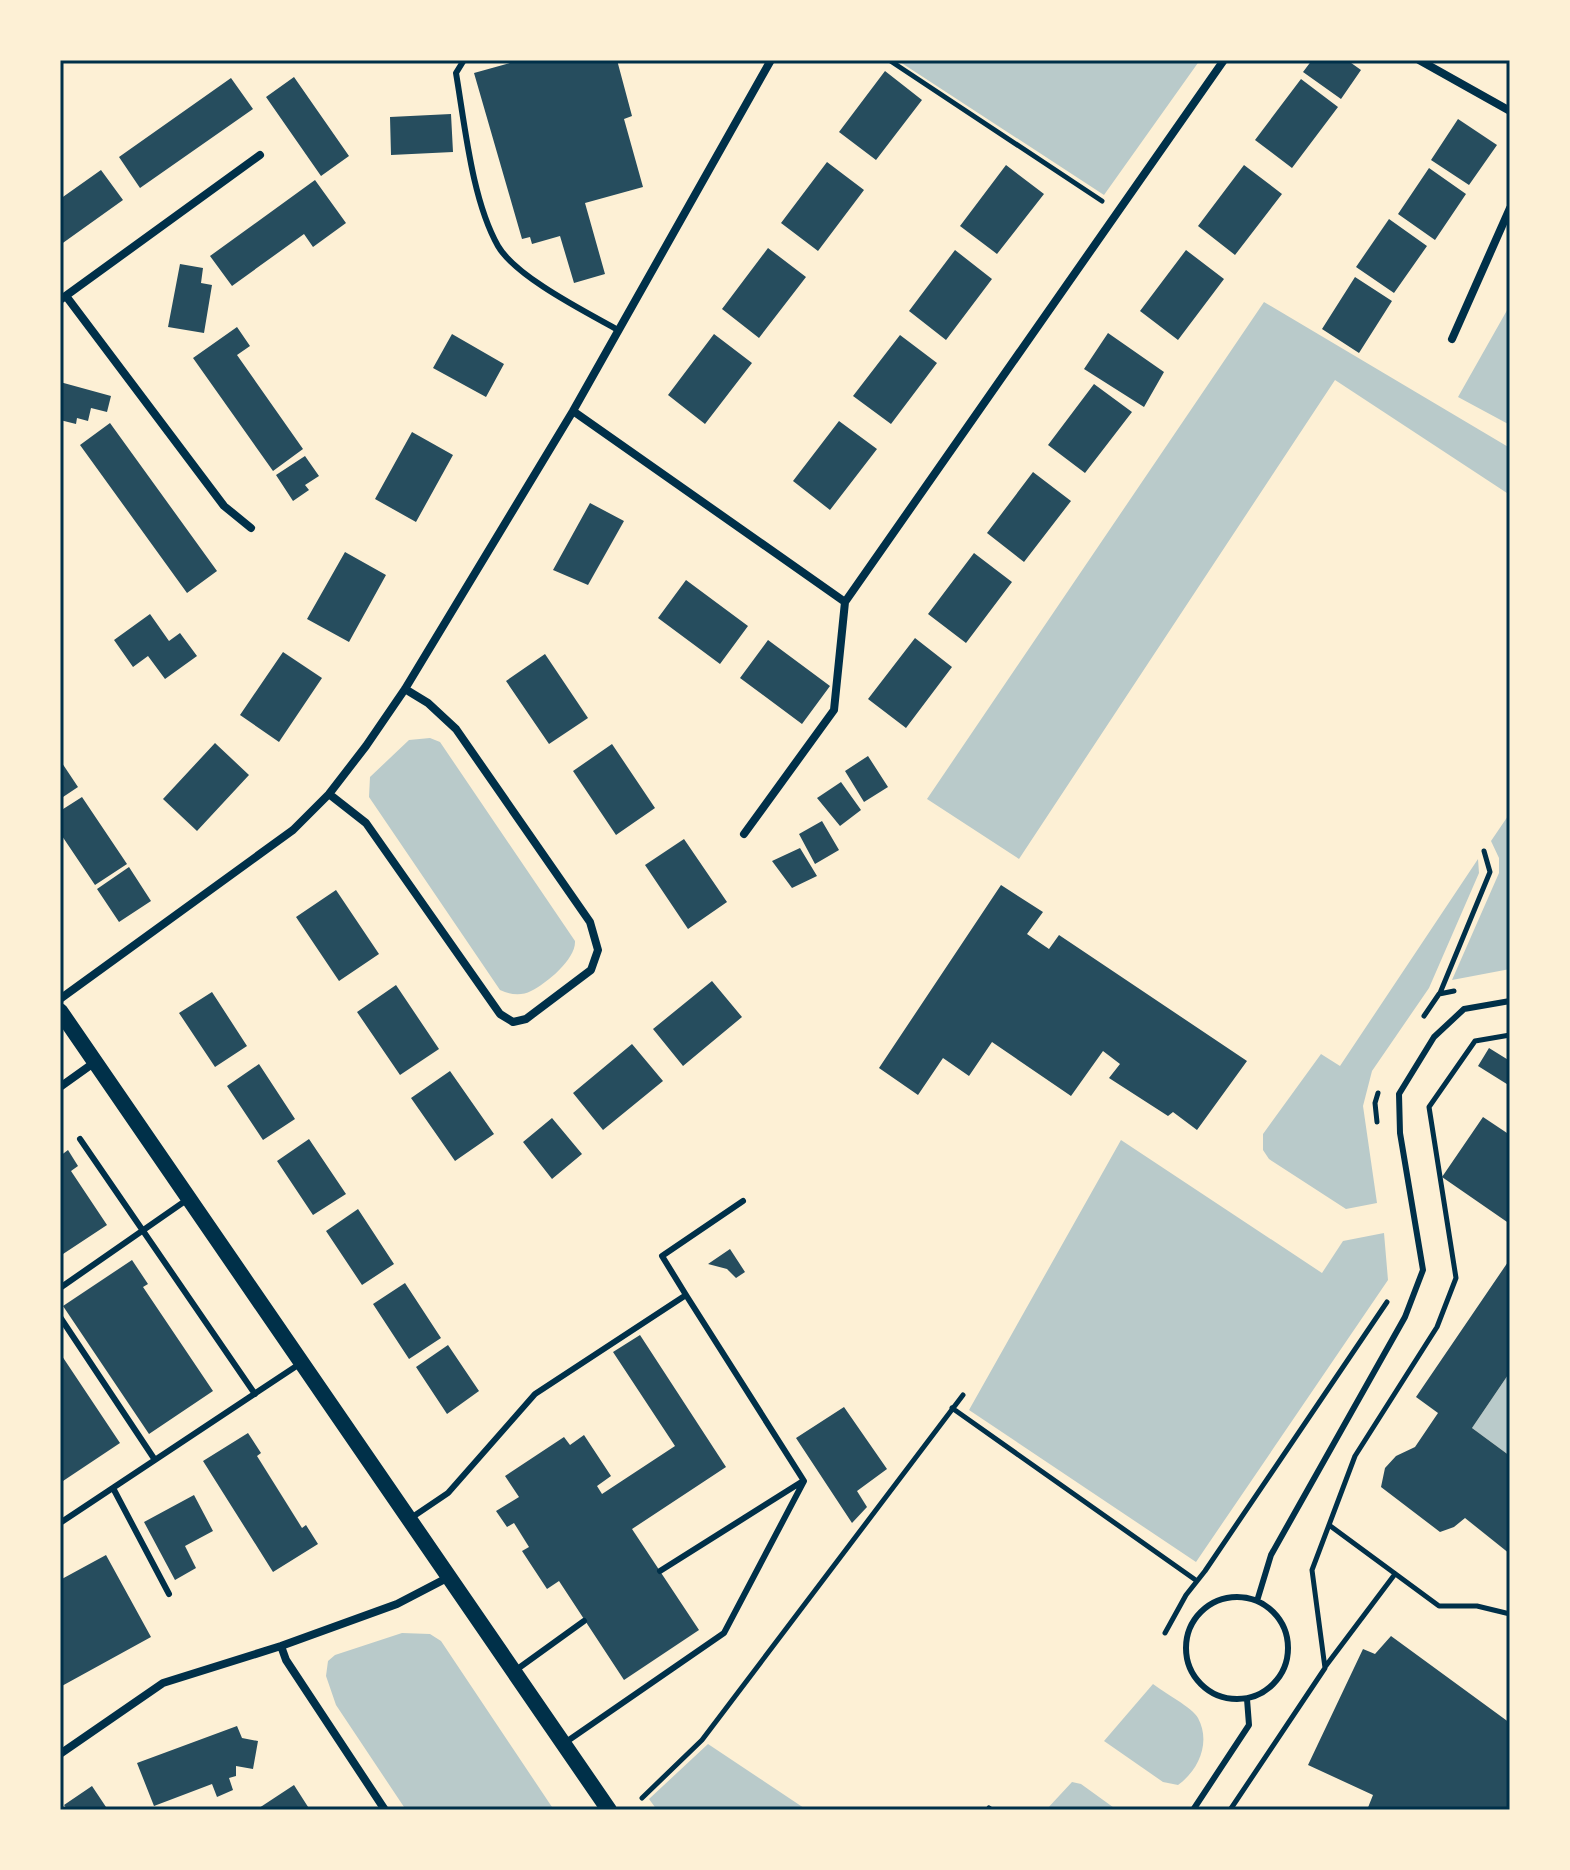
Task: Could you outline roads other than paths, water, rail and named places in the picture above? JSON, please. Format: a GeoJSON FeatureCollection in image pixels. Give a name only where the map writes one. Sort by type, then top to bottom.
{"type":"FeatureCollection","features":[{"type":"Feature","properties":{"kind":"main road"},"geometry":{"type":"LineString","coordinates":[[60,1011],[609,1810]]}},
{"type":"Feature","properties":{"kind":"street"},"geometry":{"type":"LineString","coordinates":[[60,999],[293,830],[329,794],[405,689],[573,411],[771,60]]}},
{"type":"Feature","properties":{"kind":"street"},"geometry":{"type":"LineString","coordinates":[[744,834],[834,710],[845,602],[1224,60]]}},
{"type":"Feature","properties":{"kind":"street"},"geometry":{"type":"LineString","coordinates":[[1419,60],[1510,111]]}},
{"type":"Feature","properties":{"kind":"street"},"geometry":{"type":"LineString","coordinates":[[251,528],[224,506],[63,298],[260,155]]}},
{"type":"Feature","properties":{"kind":"street"},"geometry":{"type":"LineString","coordinates":[[1452,339],[1510,208]]}},
{"type":"Feature","properties":{"kind":"street"},"geometry":{"type":"LineString","coordinates":[[573,411],[845,602]]}},
{"type":"Feature","properties":{"kind":"street"},"geometry":{"type":"LineString","coordinates":[[329,794],[366,823],[500,1014],[513,1022],[526,1019],[591,970],[598,950],[590,922],[456,729],[428,703],[405,689]]}},
{"type":"Feature","properties":{"kind":"street"},"geometry":{"type":"LineString","coordinates":[[60,1087],[95,1062]]}},
{"type":"Feature","properties":{"kind":"street"},"geometry":{"type":"LineString","coordinates":[[60,1754],[163,1683],[281,1646],[397,1604],[447,1578]]}},
{"type":"Feature","properties":{"kind":"street"},"geometry":{"type":"LineString","coordinates":[[281,1646],[286,1660],[385,1810]]}},
{"type":"Feature","properties":{"kind":"lane"},"geometry":{"type":"LineString","coordinates":[[464,60],[456,73],[476,187],[499,248],[533,280],[618,330]]}},
{"type":"Feature","properties":{"kind":"lane"},"geometry":{"type":"LineString","coordinates":[[1257,1601],[1271,1555],[1405,1317],[1423,1270],[1400,1133],[1399,1094],[1434,1037],[1464,1009],[1510,1001]]}},
{"type":"Feature","properties":{"kind":"lane"},"geometry":{"type":"LineString","coordinates":[[80,1139],[255,1394]]}},
{"type":"Feature","properties":{"kind":"lane"},"geometry":{"type":"LineString","coordinates":[[60,1288],[188,1199]]}},
{"type":"Feature","properties":{"kind":"lane"},"geometry":{"type":"LineString","coordinates":[[743,1201],[662,1256],[804,1481]]}},
{"type":"Feature","properties":{"kind":"lane"},"geometry":{"type":"LineString","coordinates":[[408,1520],[448,1493],[535,1394],[686,1295]]}},
{"type":"Feature","properties":{"kind":"lane"},"geometry":{"type":"LineString","coordinates":[[60,1317],[155,1460]]}},
{"type":"Feature","properties":{"kind":"lane"},"geometry":{"type":"LineString","coordinates":[[60,1523],[301,1363]]}},
{"type":"Feature","properties":{"kind":"lane"},"geometry":{"type":"LineString","coordinates":[[660,1571],[804,1481]]}},
{"type":"Feature","properties":{"kind":"lane"},"geometry":{"type":"LineString","coordinates":[[563,1744],[724,1633],[804,1481]]}},
{"type":"Feature","properties":{"kind":"lane"},"geometry":{"type":"LineString","coordinates":[[113,1488],[169,1594]]}},
{"type":"Feature","properties":{"kind":"lane"},"geometry":{"type":"LineString","coordinates":[[1225,1597],[1257,1601],[1271,1609],[1287,1637],[1288,1654],[1284,1670],[1275,1683],[1247,1699],[1230,1700],[1214,1695],[1190,1671],[1185,1656],[1185,1640],[1198,1613],[1225,1597]]}},
{"type":"Feature","properties":{"kind":"lane"},"geometry":{"type":"LineString","coordinates":[[513,1673],[584,1621]]}},
{"type":"Feature","properties":{"kind":"lane"},"geometry":{"type":"LineString","coordinates":[[1193,1810],[1249,1725],[1247,1699]]}}]}
